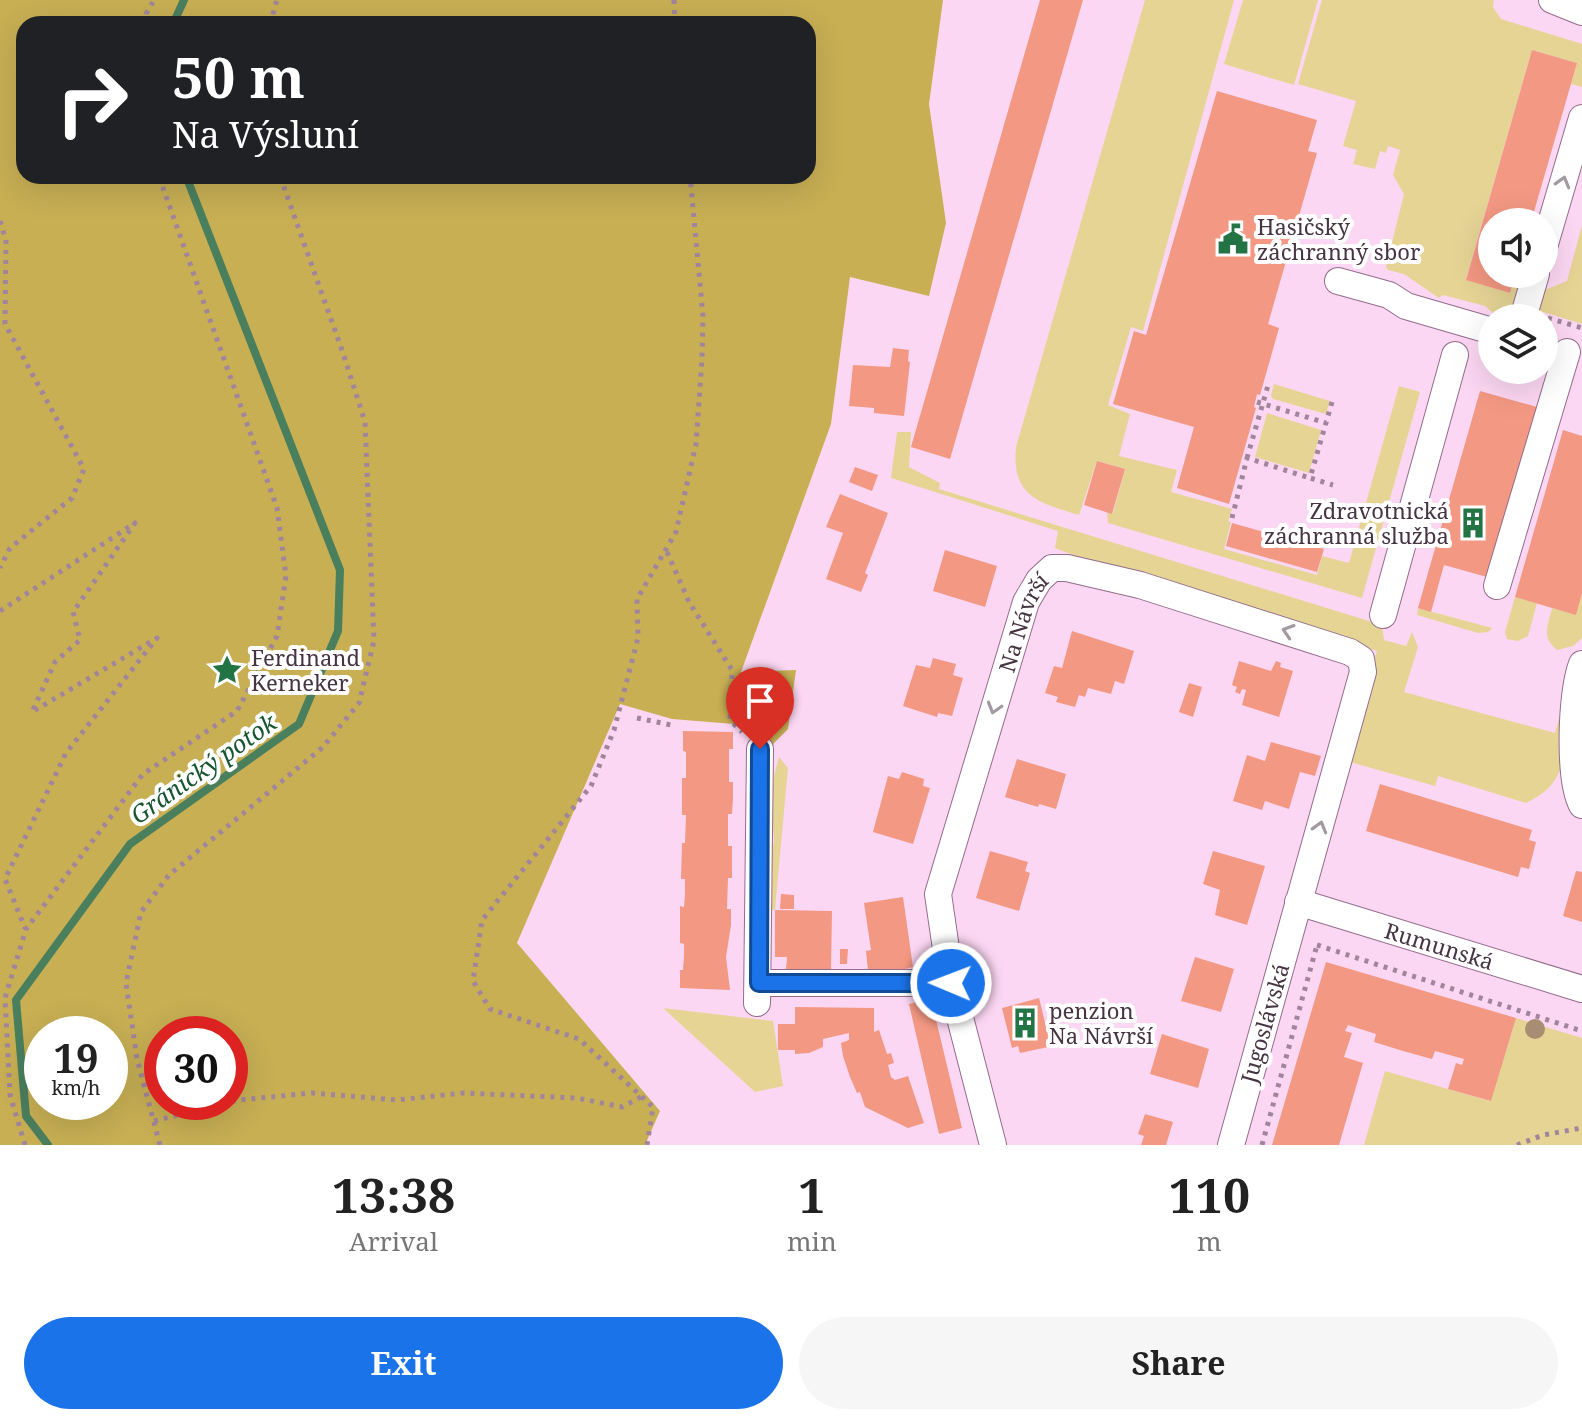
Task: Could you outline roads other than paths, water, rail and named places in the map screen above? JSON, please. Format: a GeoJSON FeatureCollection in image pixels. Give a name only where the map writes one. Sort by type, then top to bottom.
{"type":"FeatureCollection","features":[{"type":"Feature","properties":{"kind":"street"},"geometry":{"type":"LineString","coordinates":[[1552,0],[1582,12]]}},
{"type":"Feature","properties":{"kind":"street"},"geometry":{"type":"LineString","coordinates":[[1555,208],[1582,118]]}},
{"type":"Feature","properties":{"kind":"street"},"geometry":{"type":"LineString","coordinates":[[1338,281],[1389,295],[1406,306],[1478,327]]}},
{"type":"Feature","properties":{"kind":"street"},"geometry":{"type":"LineString","coordinates":[[1497,586],[1564,351]]}},
{"type":"Feature","properties":{"kind":"street"},"geometry":{"type":"LineString","coordinates":[[1383,615],[1455,355]]}},
{"type":"Feature","properties":{"kind":"street","name":"Na Návrší"},"geometry":{"type":"LineString","coordinates":[[993,1145],[951,983],[938,894],[1026,602],[1039,580],[1052,568],[1067,568],[1140,585],[1350,652],[1361,659],[1363,672],[1298,902]]}},
{"type":"Feature","properties":{"kind":"street"},"geometry":{"type":"LineString","coordinates":[[1582,664],[1578,675],[1573,739],[1574,783],[1582,805]]}},
{"type":"Feature","properties":{"kind":"street"},"geometry":{"type":"LineString","coordinates":[[760,749],[758,993],[951,983]]}},
{"type":"Feature","properties":{"kind":"street","name":"Rumunská"},"geometry":{"type":"LineString","coordinates":[[1298,902],[1582,989]]}},
{"type":"Feature","properties":{"kind":"street","name":"Jugoslávská"},"geometry":{"type":"LineString","coordinates":[[1231,1145],[1298,902]]}},
{"type":"Feature","properties":{"kind":"waterway","name":"Gránický potok"},"geometry":{"type":"LineString","coordinates":[[177,16],[184,0]]}},
{"type":"Feature","properties":{"kind":"waterway","name":"Gránický potok"},"geometry":{"type":"LineString","coordinates":[[48,1145],[26,1116],[16,1000],[130,844],[299,724],[338,631],[340,570],[189,184]]}},
{"type":"Feature","properties":{"kind":"place","name":"Hasičský záchranný sbor"},"geometry":{"type":"Point","coordinates":[1233,239]}},
{"type":"Feature","properties":{"kind":"place","name":"Zdravotnická záchranná služba"},"geometry":{"type":"Point","coordinates":[1473,523]}},
{"type":"Feature","properties":{"kind":"place","name":"Ferdinand Kerneker"},"geometry":{"type":"Point","coordinates":[227,670]}},
{"type":"Feature","properties":{"kind":"place","name":"penzion Na Návrší"},"geometry":{"type":"Point","coordinates":[1025,1023]}}]}
